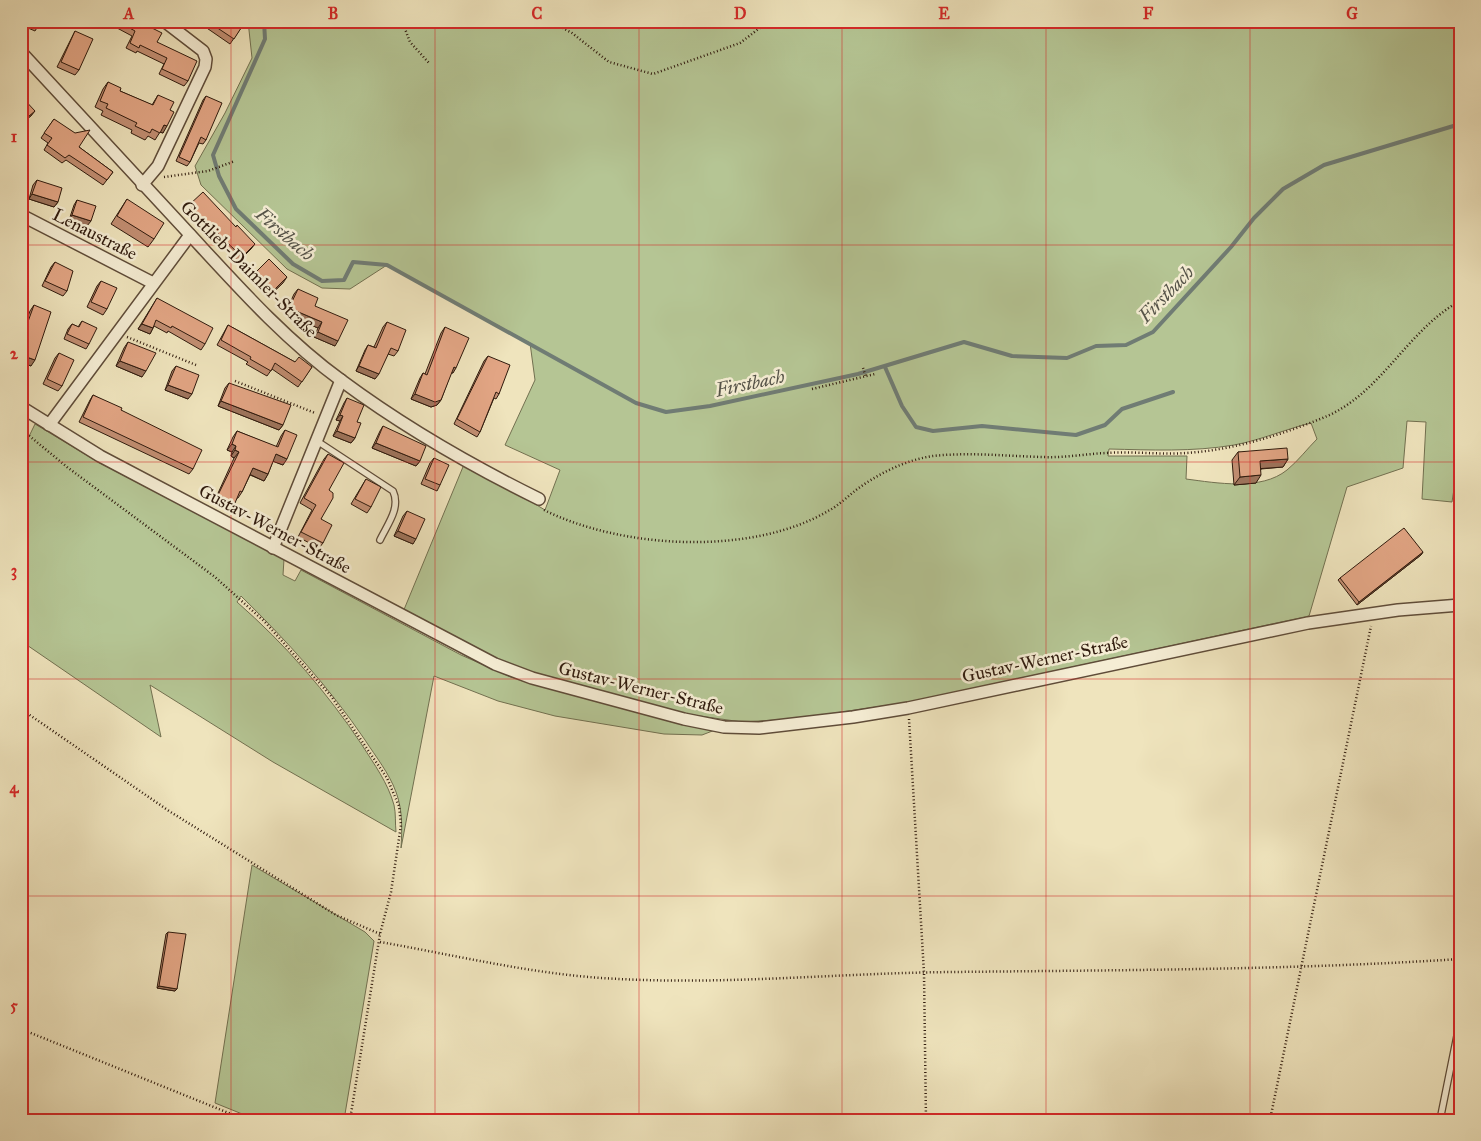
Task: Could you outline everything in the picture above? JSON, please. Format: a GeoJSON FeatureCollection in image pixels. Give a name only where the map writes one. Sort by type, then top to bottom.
{"type":"FeatureCollection","features":[{"type":"Feature","properties":{"kind":"street"},"geometry":{"type":"LineString","coordinates":[[142,185],[158,166],[205,67],[206,59],[203,51],[164,21]]}},
{"type":"Feature","properties":{"kind":"street","name":"Gottlieb-Daimler-Straße"},"geometry":{"type":"LineString","coordinates":[[21,52],[142,185],[268,318],[341,380],[390,416],[465,462],[539,499]]}},
{"type":"Feature","properties":{"kind":"street","name":"Lenaustraße"},"geometry":{"type":"LineString","coordinates":[[21,215],[153,283]]}},
{"type":"Feature","properties":{"kind":"street"},"geometry":{"type":"LineString","coordinates":[[50,425],[190,235]]}},
{"type":"Feature","properties":{"kind":"street"},"geometry":{"type":"LineString","coordinates":[[273,548],[341,380]]}},
{"type":"Feature","properties":{"kind":"street","name":"Gustav-Werner-Straße"},"geometry":{"type":"LineString","coordinates":[[21,407],[100,456],[465,650],[513,671],[705,724],[741,728],[785,725],[908,708],[1216,641],[1308,623],[1460,605]]}},
{"type":"Feature","properties":{"kind":"lane"},"geometry":{"type":"LineString","coordinates":[[317,441],[393,491],[396,500],[395,510],[380,540]]}},
{"type":"Feature","properties":{"kind":"lane"},"geometry":{"type":"LineString","coordinates":[[1440,1120],[1460,1021]]}},
{"type":"Feature","properties":{"kind":"path"},"geometry":{"type":"LineString","coordinates":[[402,21],[410,42],[429,63]]}},
{"type":"Feature","properties":{"kind":"path"},"geometry":{"type":"LineString","coordinates":[[550,21],[572,32],[609,62],[653,74],[740,43],[769,21]]}},
{"type":"Feature","properties":{"kind":"path"},"geometry":{"type":"LineString","coordinates":[[151,174],[164,177],[208,171],[235,161]]}},
{"type":"Feature","properties":{"kind":"path"},"geometry":{"type":"LineString","coordinates":[[539,499],[544,511],[570,522],[641,538],[680,543],[720,541],[760,537],[798,526],[829,511],[858,488],[888,470],[920,458],[954,454],[1044,457],[1108,452],[1187,453],[1233,447],[1272,436],[1329,416],[1363,394],[1429,322],[1460,301]]}},
{"type":"Feature","properties":{"kind":"path"},"geometry":{"type":"LineString","coordinates":[[116,333],[196,364]]}},
{"type":"Feature","properties":{"kind":"path"},"geometry":{"type":"LineString","coordinates":[[863,368],[866,376]]}},
{"type":"Feature","properties":{"kind":"path"},"geometry":{"type":"LineString","coordinates":[[812,390],[875,374]]}},
{"type":"Feature","properties":{"kind":"path"},"geometry":{"type":"LineString","coordinates":[[235,381],[326,418]]}},
{"type":"Feature","properties":{"kind":"path"},"geometry":{"type":"LineString","coordinates":[[21,429],[67,467],[238,596],[310,670],[351,723],[387,778],[399,806],[401,825],[391,892],[380,934],[350,1120]]}},
{"type":"Feature","properties":{"kind":"path"},"geometry":{"type":"LineString","coordinates":[[1270,1120],[1303,966],[1373,614]]}},
{"type":"Feature","properties":{"kind":"path"},"geometry":{"type":"LineString","coordinates":[[908,708],[924,972],[926,1120]]}},
{"type":"Feature","properties":{"kind":"path"},"geometry":{"type":"LineString","coordinates":[[21,709],[169,811],[336,915],[380,934]]}},
{"type":"Feature","properties":{"kind":"path"},"geometry":{"type":"LineString","coordinates":[[380,942],[531,968],[597,977],[744,981],[924,972],[1178,970],[1458,959],[1460,941]]}},
{"type":"Feature","properties":{"kind":"path"},"geometry":{"type":"LineString","coordinates":[[21,1029],[246,1120]]}},
{"type":"Feature","properties":{"kind":"green space"},"geometry":{"type":"Polygon","coordinates":[[[248,21],[1460,21],[1460,484],[1454,489],[1452,502],[1422,499],[1426,422],[1407,421],[1403,468],[1347,487],[1309,616],[910,702],[794,719],[742,722],[686,714],[533,673],[496,660],[403,612],[465,462],[545,510],[560,470],[505,445],[535,380],[530,343],[387,265],[350,289],[322,288],[287,269],[201,185],[195,166],[225,113],[252,58],[248,21]],[[1311,423],[1234,445],[1187,450],[1109,449],[1108,456],[1187,456],[1186,479],[1238,484],[1252,483],[1276,477],[1287,470],[1317,439],[1311,423]]]}},
{"type":"Feature","properties":{"kind":"green space"},"geometry":{"type":"Polygon","coordinates":[[[35,424],[98,462],[284,559],[283,575],[295,581],[301,570],[461,655],[511,677],[715,730],[702,735],[664,734],[555,716],[498,701],[434,676],[401,848],[402,820],[400,806],[390,778],[382,765],[351,720],[322,683],[291,647],[241,596],[237,602],[304,669],[349,725],[388,789],[395,808],[396,832],[273,762],[150,685],[161,737],[21,641],[21,453],[35,424]]]}},
{"type":"Feature","properties":{"kind":"green space"},"geometry":{"type":"Polygon","coordinates":[[[252,865],[365,932],[374,941],[344,1120],[257,1120],[215,1103],[252,865]]]}},
{"type":"Feature","properties":{"kind":"building"},"geometry":{"type":"Polygon","coordinates":[[[29,21],[41,21],[39,26],[29,21]]]}},
{"type":"Feature","properties":{"kind":"building"},"geometry":{"type":"Polygon","coordinates":[[[117,21],[138,21],[162,33],[157,42],[197,61],[188,81],[162,69],[167,58],[140,45],[139,48],[130,43],[135,31],[117,21]]]}},
{"type":"Feature","properties":{"kind":"building"},"geometry":{"type":"Polygon","coordinates":[[[207,21],[238,21],[243,25],[234,39],[207,21]]]}},
{"type":"Feature","properties":{"kind":"building"},"geometry":{"type":"Polygon","coordinates":[[[75,31],[93,39],[79,70],[61,62],[75,31]]]}},
{"type":"Feature","properties":{"kind":"building"},"geometry":{"type":"Polygon","coordinates":[[[108,82],[121,88],[120,91],[153,105],[158,95],[174,102],[170,110],[174,112],[167,126],[164,125],[160,133],[152,129],[150,133],[135,126],[137,123],[106,108],[108,104],[100,101],[108,82]]]}},
{"type":"Feature","properties":{"kind":"building"},"geometry":{"type":"Polygon","coordinates":[[[21,96],[35,111],[22,122],[21,121],[21,96]]]}},
{"type":"Feature","properties":{"kind":"building"},"geometry":{"type":"Polygon","coordinates":[[[206,96],[222,103],[206,140],[201,137],[190,162],[179,157],[206,96]]]}},
{"type":"Feature","properties":{"kind":"building"},"geometry":{"type":"Polygon","coordinates":[[[54,119],[75,133],[90,130],[79,147],[113,172],[107,180],[69,155],[65,158],[47,145],[52,138],[44,133],[54,119]]]}},
{"type":"Feature","properties":{"kind":"building"},"geometry":{"type":"Polygon","coordinates":[[[21,165],[25,166],[21,180],[21,165]]]}},
{"type":"Feature","properties":{"kind":"building"},"geometry":{"type":"Polygon","coordinates":[[[37,180],[62,188],[58,202],[32,194],[37,180]]]}},
{"type":"Feature","properties":{"kind":"building"},"geometry":{"type":"Polygon","coordinates":[[[203,192],[255,244],[242,257],[189,205],[203,192]]]}},
{"type":"Feature","properties":{"kind":"building"},"geometry":{"type":"Polygon","coordinates":[[[127,199],[164,223],[154,239],[117,216],[127,199]]]}},
{"type":"Feature","properties":{"kind":"building"},"geometry":{"type":"Polygon","coordinates":[[[77,200],[96,206],[91,221],[72,215],[77,200]]]}},
{"type":"Feature","properties":{"kind":"building"},"geometry":{"type":"Polygon","coordinates":[[[21,240],[27,242],[21,255],[21,240]]]}},
{"type":"Feature","properties":{"kind":"building"},"geometry":{"type":"Polygon","coordinates":[[[269,259],[287,277],[274,290],[256,272],[269,259]]]}},
{"type":"Feature","properties":{"kind":"building"},"geometry":{"type":"Polygon","coordinates":[[[55,262],[73,271],[67,291],[45,281],[55,262]]]}},
{"type":"Feature","properties":{"kind":"building"},"geometry":{"type":"Polygon","coordinates":[[[101,281],[117,288],[107,309],[91,302],[101,281]]]}},
{"type":"Feature","properties":{"kind":"building"},"geometry":{"type":"Polygon","coordinates":[[[298,289],[318,298],[315,306],[348,320],[338,341],[318,332],[322,322],[289,308],[298,289]]]}},
{"type":"Feature","properties":{"kind":"building"},"geometry":{"type":"Polygon","coordinates":[[[157,298],[213,328],[205,344],[172,326],[171,328],[156,320],[153,328],[142,324],[157,298]]]}},
{"type":"Feature","properties":{"kind":"building"},"geometry":{"type":"Polygon","coordinates":[[[34,305],[51,312],[35,360],[21,355],[21,341],[34,305]]]}},
{"type":"Feature","properties":{"kind":"building"},"geometry":{"type":"Polygon","coordinates":[[[82,321],[97,328],[89,344],[67,334],[72,324],[79,327],[82,321]]]}},
{"type":"Feature","properties":{"kind":"building"},"geometry":{"type":"Polygon","coordinates":[[[387,322],[406,330],[398,351],[391,348],[379,374],[359,366],[368,345],[376,348],[387,322]]]}},
{"type":"Feature","properties":{"kind":"building"},"geometry":{"type":"Polygon","coordinates":[[[228,325],[295,362],[299,357],[312,367],[302,382],[275,363],[271,371],[221,340],[228,325]]]}},
{"type":"Feature","properties":{"kind":"building"},"geometry":{"type":"Polygon","coordinates":[[[445,327],[469,338],[456,368],[454,367],[441,400],[435,402],[415,394],[423,373],[427,375],[445,327]]]}},
{"type":"Feature","properties":{"kind":"building"},"geometry":{"type":"Polygon","coordinates":[[[128,342],[156,353],[146,371],[120,361],[128,342]]]}},
{"type":"Feature","properties":{"kind":"building"},"geometry":{"type":"Polygon","coordinates":[[[59,353],[74,360],[62,386],[47,379],[59,353]]]}},
{"type":"Feature","properties":{"kind":"building"},"geometry":{"type":"Polygon","coordinates":[[[488,356],[510,365],[499,394],[496,392],[480,432],[457,419],[488,356]]]}},
{"type":"Feature","properties":{"kind":"building"},"geometry":{"type":"Polygon","coordinates":[[[176,366],[199,375],[192,394],[168,385],[176,366]]]}},
{"type":"Feature","properties":{"kind":"building"},"geometry":{"type":"Polygon","coordinates":[[[229,383],[291,405],[283,425],[221,401],[229,383]]]}},
{"type":"Feature","properties":{"kind":"building"},"geometry":{"type":"Polygon","coordinates":[[[93,395],[202,450],[193,469],[83,417],[93,395]]]}},
{"type":"Feature","properties":{"kind":"building"},"geometry":{"type":"Polygon","coordinates":[[[347,398],[364,405],[357,422],[361,423],[355,438],[337,431],[343,416],[340,415],[347,398]]]}},
{"type":"Feature","properties":{"kind":"building"},"geometry":{"type":"Polygon","coordinates":[[[383,426],[426,446],[420,461],[376,443],[383,426]]]}},
{"type":"Feature","properties":{"kind":"building"},"geometry":{"type":"Polygon","coordinates":[[[285,430],[297,435],[287,459],[276,454],[268,474],[253,468],[235,503],[218,495],[239,452],[235,450],[236,446],[232,444],[237,431],[278,447],[285,430]]]}},
{"type":"Feature","properties":{"kind":"building"},"geometry":{"type":"Polygon","coordinates":[[[1287,448],[1288,459],[1260,461],[1261,475],[1240,477],[1238,452],[1287,448]]]}},
{"type":"Feature","properties":{"kind":"building"},"geometry":{"type":"Polygon","coordinates":[[[328,454],[344,463],[329,490],[333,493],[333,498],[321,519],[332,525],[323,543],[301,532],[316,505],[304,498],[328,454]]]}},
{"type":"Feature","properties":{"kind":"building"},"geometry":{"type":"Polygon","coordinates":[[[434,458],[449,465],[440,485],[425,479],[434,458]]]}},
{"type":"Feature","properties":{"kind":"building"},"geometry":{"type":"Polygon","coordinates":[[[366,479],[381,487],[371,507],[355,499],[366,479]]]}},
{"type":"Feature","properties":{"kind":"building"},"geometry":{"type":"Polygon","coordinates":[[[407,511],[425,519],[416,539],[398,531],[407,511]]]}},
{"type":"Feature","properties":{"kind":"building"},"geometry":{"type":"Polygon","coordinates":[[[1404,528],[1423,552],[1359,602],[1340,578],[1404,528]]]}},
{"type":"Feature","properties":{"kind":"building"},"geometry":{"type":"Polygon","coordinates":[[[168,932],[186,934],[177,989],[159,986],[168,932]]]}},
{"type":"Feature","properties":{"kind":"building"},"geometry":{"type":"Polygon","coordinates":[[[1460,1107],[1460,1120],[1457,1120],[1460,1107]]]}},
{"type":"Feature","properties":{"kind":"waterway","name":"Firstbach"},"geometry":{"type":"LineString","coordinates":[[264,21],[265,39],[213,155],[219,176],[236,209],[293,264],[322,281],[344,280],[353,262],[387,265],[636,403],[666,412],[710,406],[858,374],[964,342],[1012,356],[1067,358],[1096,346],[1126,345],[1153,332],[1231,247],[1254,218],[1283,189],[1324,165],[1460,124]]}},
{"type":"Feature","properties":{"kind":"waterway"},"geometry":{"type":"LineString","coordinates":[[885,367],[902,406],[916,427],[933,431],[982,426],[1076,435],[1105,425],[1122,409],[1173,392]]}}]}
